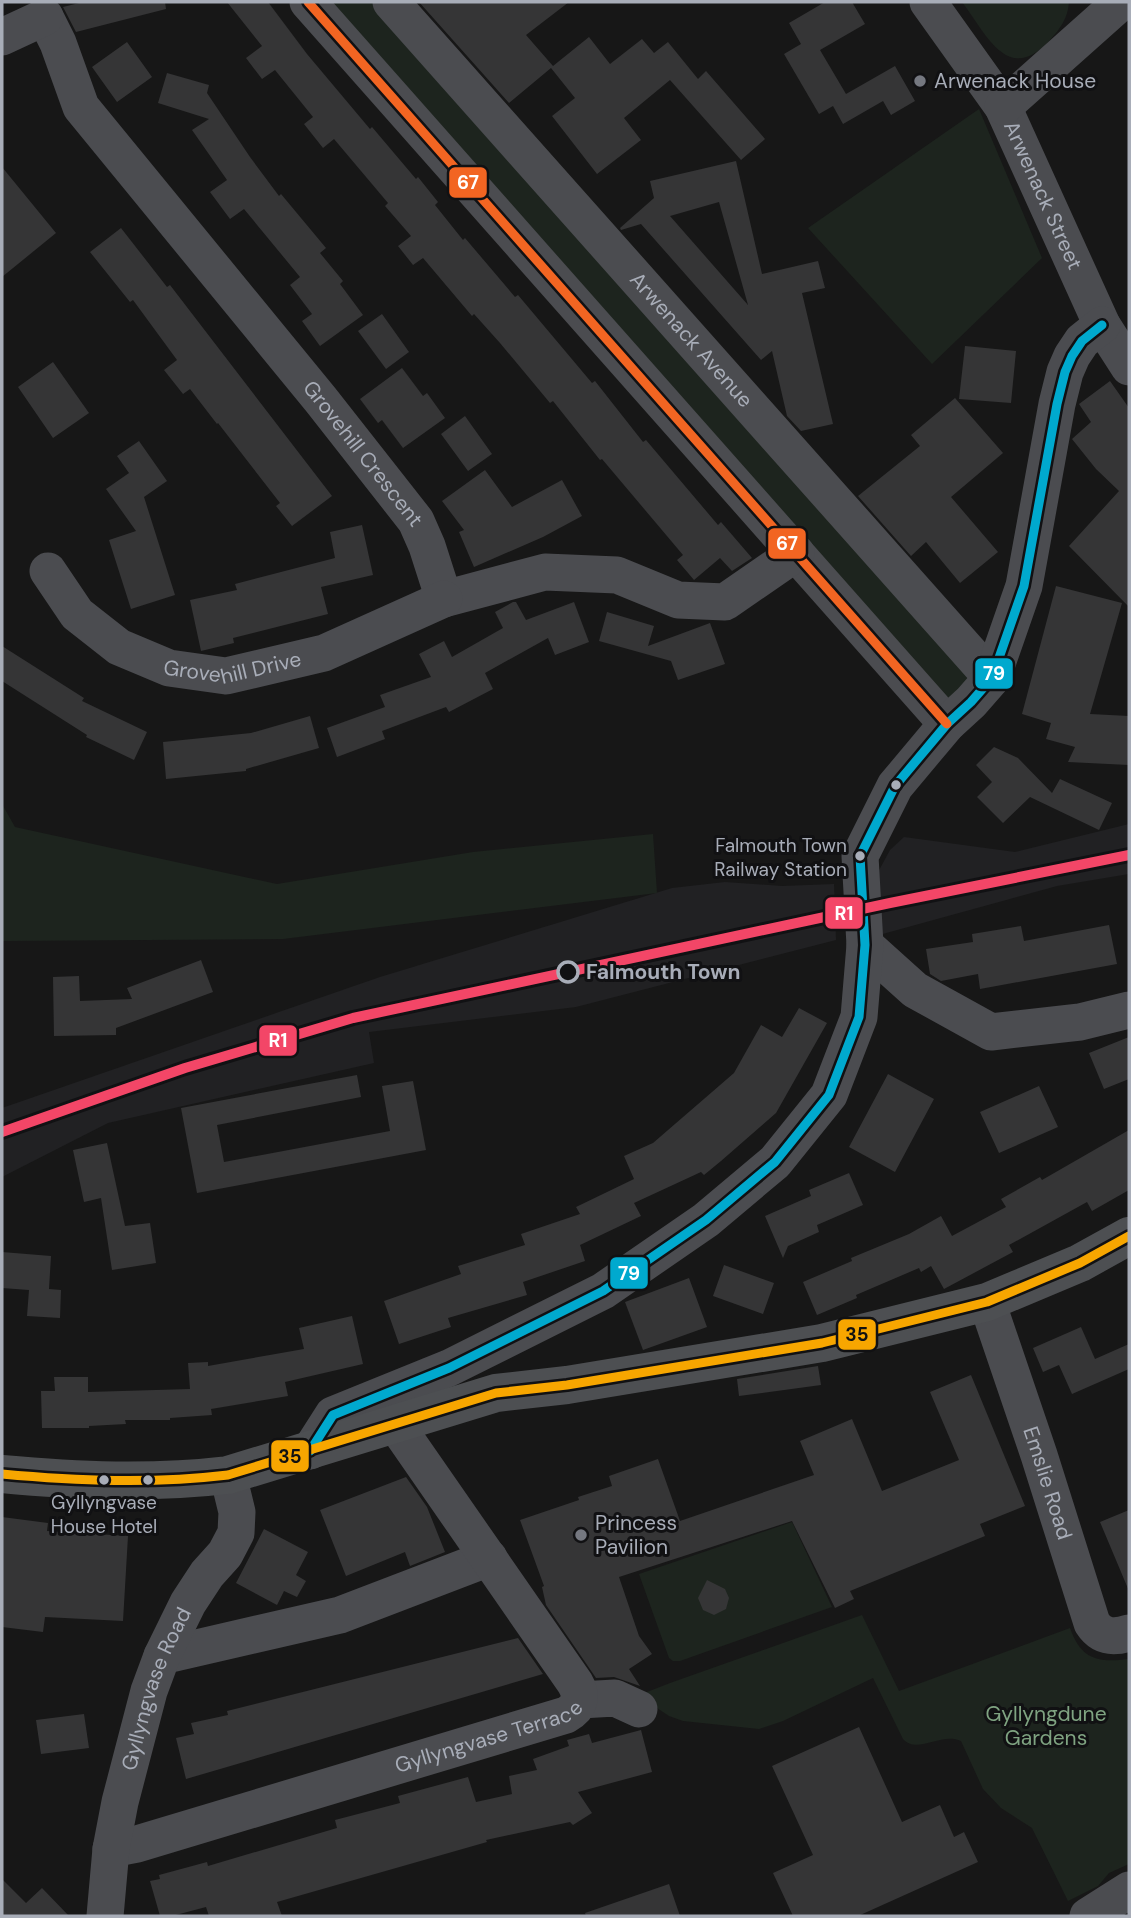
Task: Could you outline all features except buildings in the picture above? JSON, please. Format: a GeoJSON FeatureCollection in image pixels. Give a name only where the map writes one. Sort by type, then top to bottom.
{"type":"FeatureCollection","features":[{"type":"Feature","properties":{"kind":"main road"},"geometry":{"type":"LineString","coordinates":[[2,1474],[86,1481],[183,1480],[228,1475],[496,1393],[567,1385],[822,1343],[987,1302],[1080,1263],[1129,1236]]}},
{"type":"Feature","properties":{"kind":"street"},"geometry":{"type":"LineString","coordinates":[[308,2],[947,724]]}},
{"type":"Feature","properties":{"kind":"street","name":"Arwenack Avenue"},"geometry":{"type":"LineString","coordinates":[[391,2],[992,678]]}},
{"type":"Feature","properties":{"kind":"street","name":"Arwenack Street"},"geometry":{"type":"LineString","coordinates":[[928,2],[1003,107],[1102,325],[1129,367]]}},
{"type":"Feature","properties":{"kind":"street"},"geometry":{"type":"LineString","coordinates":[[1003,107],[1121,2]]}},
{"type":"Feature","properties":{"kind":"street"},"geometry":{"type":"LineString","coordinates":[[2,37],[47,9]]}},
{"type":"Feature","properties":{"kind":"street","name":"Grovehill Crescent"},"geometry":{"type":"LineString","coordinates":[[47,9],[68,75],[82,107],[416,521],[444,599]]}},
{"type":"Feature","properties":{"kind":"street"},"geometry":{"type":"LineString","coordinates":[[310,1451],[333,1415],[449,1368],[603,1291],[706,1220],[775,1162],[829,1095],[859,1017],[865,945],[860,856],[895,786],[947,724],[992,678],[1024,586],[1065,372],[1082,341],[1102,325]]}},
{"type":"Feature","properties":{"kind":"street"},"geometry":{"type":"LineString","coordinates":[[444,599],[545,572],[617,575],[678,600],[725,602],[796,553]]}},
{"type":"Feature","properties":{"kind":"street","name":"Grovehill Drive"},"geometry":{"type":"LineString","coordinates":[[48,571],[78,614],[118,647],[169,668],[226,676],[324,653],[444,599]]}},
{"type":"Feature","properties":{"kind":"street"},"geometry":{"type":"LineString","coordinates":[[865,945],[915,990],[991,1032],[1080,1023],[1129,1010]]}},
{"type":"Feature","properties":{"kind":"street","name":"Emslie Road"},"geometry":{"type":"LineString","coordinates":[[987,1302],[1092,1623],[1097,1631],[1108,1636],[1129,1633]]}},
{"type":"Feature","properties":{"kind":"street","name":"Gyllyngvase Terrace"},"geometry":{"type":"LineString","coordinates":[[111,1849],[137,1844],[566,1715],[575,1709],[580,1700],[575,1683],[396,1425]]}},
{"type":"Feature","properties":{"kind":"street","name":"Gyllyngvase Road"},"geometry":{"type":"LineString","coordinates":[[105,1916],[111,1849],[120,1802],[149,1691],[162,1656],[188,1602],[225,1554],[236,1533],[237,1512],[228,1475]]}},
{"type":"Feature","properties":{"kind":"street"},"geometry":{"type":"LineString","coordinates":[[162,1656],[340,1615],[489,1558]]}},
{"type":"Feature","properties":{"kind":"street"},"geometry":{"type":"LineString","coordinates":[[580,1700],[615,1698],[639,1709]]}},
{"type":"Feature","properties":{"kind":"street"},"geometry":{"type":"LineString","coordinates":[[1088,1916],[1129,1890]]}},
{"type":"Feature","properties":{"kind":"shaded area"},"geometry":{"type":"Polygon","coordinates":[[[1129,824],[1129,874],[1057,886],[879,935],[877,874],[890,850],[904,837],[1015,852],[1129,824]]]}},
{"type":"Feature","properties":{"kind":"shaded area"},"geometry":{"type":"Polygon","coordinates":[[[725,882],[782,886],[834,884],[836,940],[576,1007],[369,1032],[374,1063],[108,1123],[2,1177],[2,1108],[380,977],[672,888],[725,882]]]}},
{"type":"Feature","properties":{"kind":"green space"},"geometry":{"type":"Polygon","coordinates":[[[314,2],[385,2],[987,678],[947,716],[314,2]]]}},
{"type":"Feature","properties":{"kind":"green space"},"geometry":{"type":"Polygon","coordinates":[[[962,2],[1069,2],[1065,18],[1054,36],[1035,53],[1022,58],[1010,57],[1000,51],[962,2]]]}},
{"type":"Feature","properties":{"kind":"green space"},"geometry":{"type":"Polygon","coordinates":[[[979,109],[1042,258],[932,364],[808,228],[979,109]]]}},
{"type":"Feature","properties":{"kind":"green space"},"geometry":{"type":"Polygon","coordinates":[[[2,804],[15,827],[277,884],[473,852],[653,834],[657,893],[283,939],[2,941],[2,804]]]}},
{"type":"Feature","properties":{"kind":"green space"},"geometry":{"type":"Polygon","coordinates":[[[792,1522],[832,1607],[680,1661],[669,1658],[639,1574],[792,1522]]]}},
{"type":"Feature","properties":{"kind":"green space","name":"Gyllyngdune Gardens"},"geometry":{"type":"Polygon","coordinates":[[[862,1615],[899,1691],[1070,1628],[1079,1646],[1092,1657],[1108,1660],[1129,1659],[1129,1864],[1109,1873],[1098,1886],[1068,1901],[1032,1828],[1001,1808],[983,1789],[961,1741],[945,1739],[915,1745],[903,1739],[873,1678],[783,1721],[759,1729],[683,1721],[669,1716],[642,1698],[647,1692],[670,1683],[862,1615]]]}},
{"type":"Feature","properties":{"kind":"transit line","name":"67"},"geometry":{"type":"LineString","coordinates":[[308,2],[947,724]]}},
{"type":"Feature","properties":{"kind":"transit line","name":"79"},"geometry":{"type":"LineString","coordinates":[[310,1451],[333,1415],[449,1368],[603,1291],[706,1220],[775,1162],[829,1095],[859,1017],[865,945],[860,856],[895,786],[947,724],[992,678],[1024,586],[1065,372],[1082,341],[1102,325]]}},
{"type":"Feature","properties":{"kind":"transit line","name":"R1"},"geometry":{"type":"LineString","coordinates":[[2,1132],[185,1068],[353,1018],[890,903],[1129,855]]}},
{"type":"Feature","properties":{"kind":"transit line","name":"35"},"geometry":{"type":"LineString","coordinates":[[2,1474],[115,1480],[171,1480],[228,1475],[496,1393],[567,1385],[822,1343],[987,1302],[1080,1263],[1129,1236]]}},
{"type":"Feature","properties":{"kind":"place","name":"Arwenack House"},"geometry":{"type":"Point","coordinates":[920,81]}},
{"type":"Feature","properties":{"kind":"place","name":"Falmouth Town Railway Station"},"geometry":{"type":"Point","coordinates":[860,856]}},
{"type":"Feature","properties":{"kind":"place","name":"Falmouth Town"},"geometry":{"type":"Point","coordinates":[568,972]}},
{"type":"Feature","properties":{"kind":"place","name":"Gyllyngvase House Hotel"},"geometry":{"type":"Point","coordinates":[104,1480]}},
{"type":"Feature","properties":{"kind":"place","name":"Princess Pavilion"},"geometry":{"type":"Point","coordinates":[581,1535]}}]}
